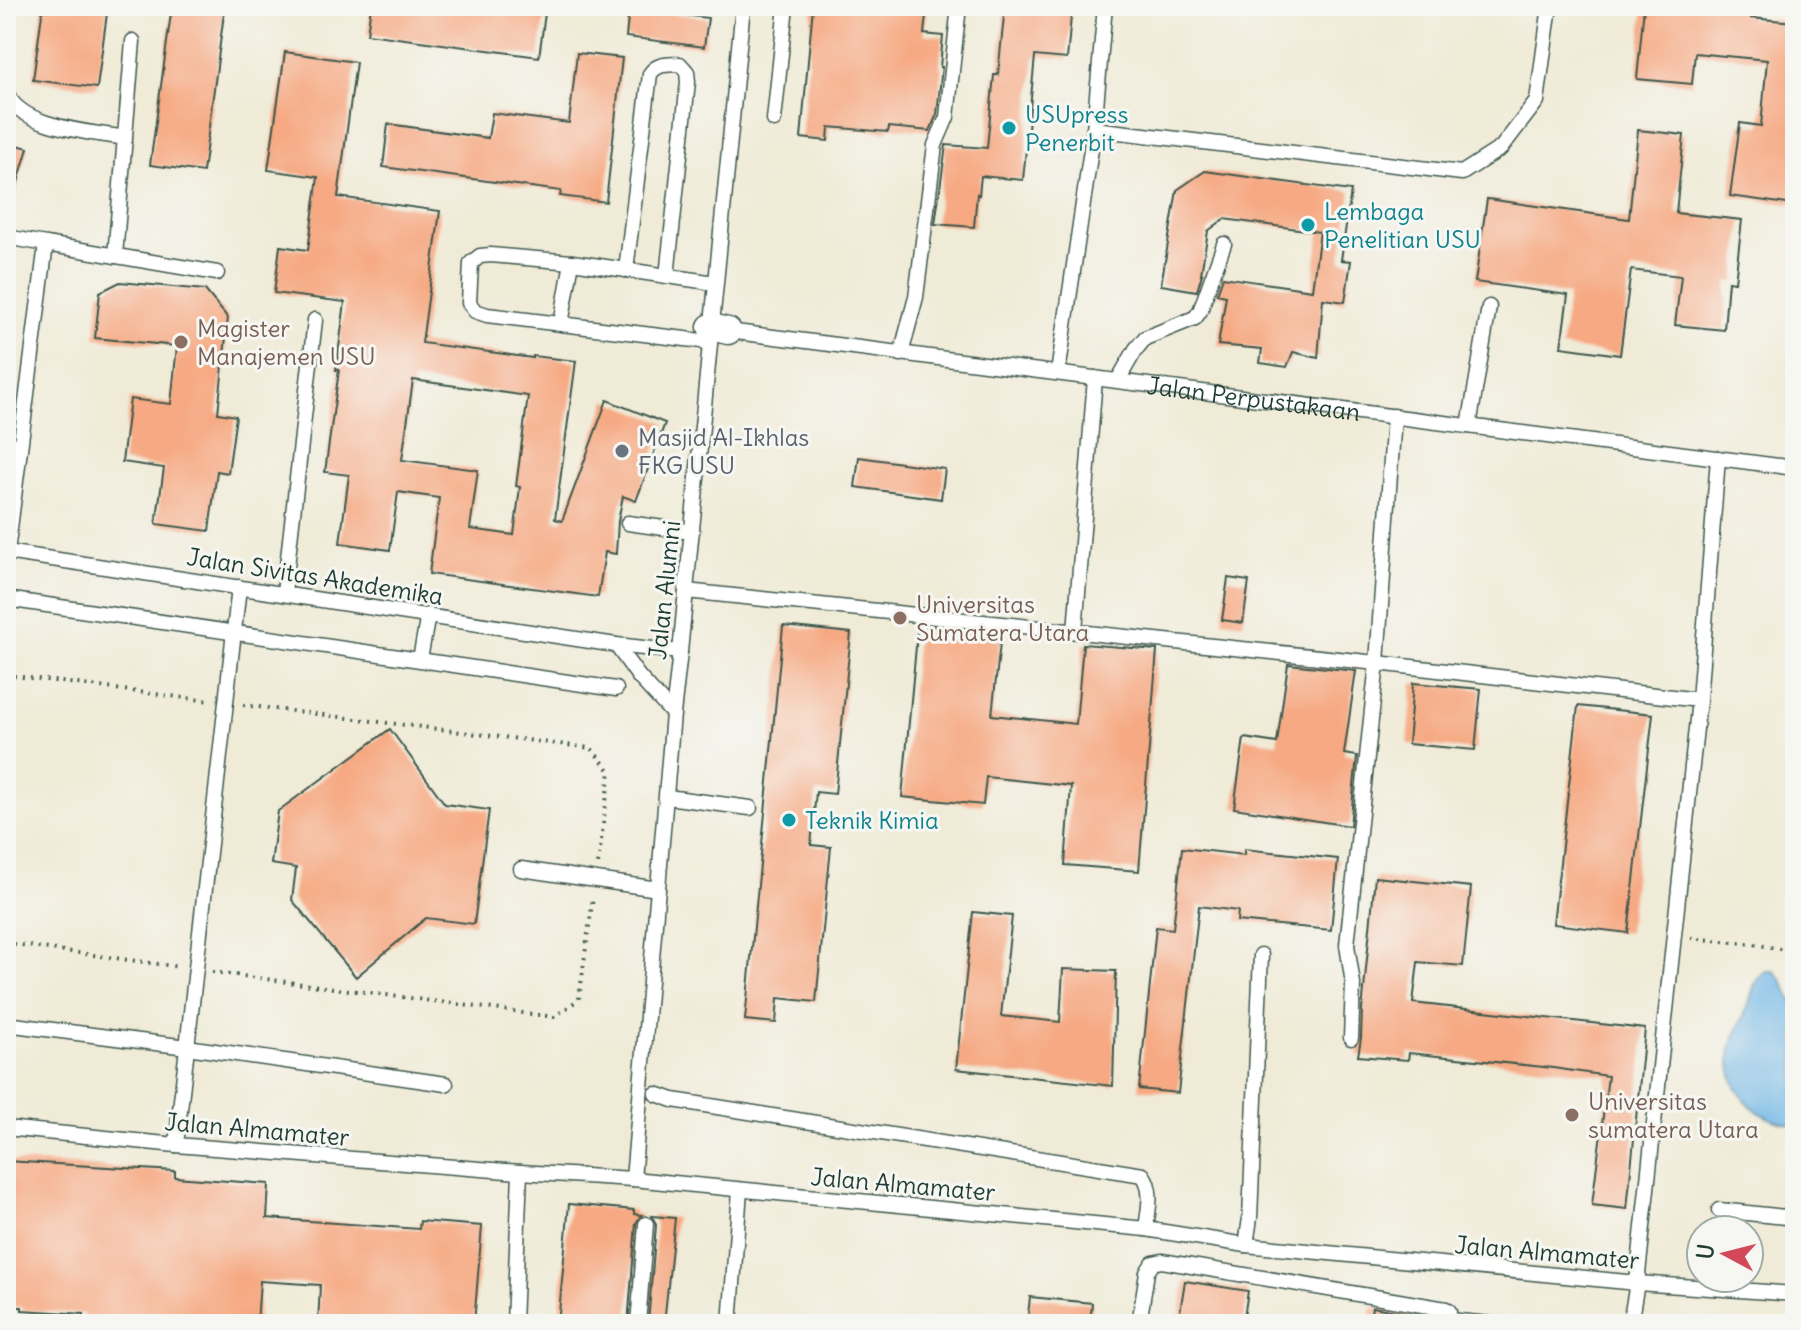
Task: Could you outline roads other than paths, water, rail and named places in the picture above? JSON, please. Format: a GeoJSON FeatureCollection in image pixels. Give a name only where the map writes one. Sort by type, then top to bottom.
{"type":"FeatureCollection","features":[{"type":"Feature","properties":{"kind":"lane"},"geometry":{"type":"LineString","coordinates":[[6,12],[8,6]]}},
{"type":"Feature","properties":{"kind":"lane","name":"Jalan Alumni"},"geometry":{"type":"LineString","coordinates":[[633,1179],[673,714],[716,333],[715,283],[743,6]]}},
{"type":"Feature","properties":{"kind":"lane"},"geometry":{"type":"LineString","coordinates":[[774,120],[786,6]]}},
{"type":"Feature","properties":{"kind":"lane"},"geometry":{"type":"LineString","coordinates":[[901,354],[916,297],[935,145],[947,117],[959,6]]}},
{"type":"Feature","properties":{"kind":"lane"},"geometry":{"type":"LineString","coordinates":[[1058,373],[1094,129],[1105,6]]}},
{"type":"Feature","properties":{"kind":"lane"},"geometry":{"type":"LineString","coordinates":[[1094,129],[1462,173],[1501,148],[1537,101],[1550,6]]}},
{"type":"Feature","properties":{"kind":"lane"},"geometry":{"type":"LineString","coordinates":[[115,256],[133,41]]}},
{"type":"Feature","properties":{"kind":"lane"},"geometry":{"type":"LineString","coordinates":[[626,270],[650,74],[654,67],[680,64],[687,72],[688,82],[667,276]]}},
{"type":"Feature","properties":{"kind":"lane"},"geometry":{"type":"LineString","coordinates":[[6,91],[9,100],[24,114],[53,125],[125,138]]}},
{"type":"Feature","properties":{"kind":"lane"},"geometry":{"type":"LineString","coordinates":[[6,237],[217,273]]}},
{"type":"Feature","properties":{"kind":"lane"},"geometry":{"type":"LineString","coordinates":[[6,552],[46,244]]}},
{"type":"Feature","properties":{"kind":"lane"},"geometry":{"type":"LineString","coordinates":[[1118,380],[1145,338],[1195,318],[1224,244]]}},
{"type":"Feature","properties":{"kind":"lane","name":"Jalan Perpustakaan"},"geometry":{"type":"LineString","coordinates":[[572,262],[480,256],[471,263],[469,303],[475,311],[487,315],[561,324],[716,333],[901,354],[1795,468]]}},
{"type":"Feature","properties":{"kind":"lane"},"geometry":{"type":"LineString","coordinates":[[561,324],[572,262],[715,283]]}},
{"type":"Feature","properties":{"kind":"lane"},"geometry":{"type":"LineString","coordinates":[[1469,426],[1489,307]]}},
{"type":"Feature","properties":{"kind":"lane"},"geometry":{"type":"LineString","coordinates":[[284,593],[315,320]]}},
{"type":"Feature","properties":{"kind":"lane"},"geometry":{"type":"LineString","coordinates":[[1075,631],[1095,378]]}},
{"type":"Feature","properties":{"kind":"lane"},"geometry":{"type":"LineString","coordinates":[[1351,1038],[1353,984],[1347,945],[1377,663],[1394,416]]}},
{"type":"Feature","properties":{"kind":"lane"},"geometry":{"type":"LineString","coordinates":[[1630,1324],[1637,1283],[1699,700],[1718,458]]}},
{"type":"Feature","properties":{"kind":"lane"},"geometry":{"type":"LineString","coordinates":[[628,523],[692,532]]}},
{"type":"Feature","properties":{"kind":"lane","name":"Jalan Sivitas Akademika"},"geometry":{"type":"LineString","coordinates":[[6,552],[616,645],[680,652]]}},
{"type":"Feature","properties":{"kind":"lane"},"geometry":{"type":"LineString","coordinates":[[176,1145],[239,587]]}},
{"type":"Feature","properties":{"kind":"lane"},"geometry":{"type":"LineString","coordinates":[[686,591],[1699,700]]}},
{"type":"Feature","properties":{"kind":"lane"},"geometry":{"type":"LineString","coordinates":[[6,599],[616,689]]}},
{"type":"Feature","properties":{"kind":"lane"},"geometry":{"type":"LineString","coordinates":[[420,659],[428,615]]}},
{"type":"Feature","properties":{"kind":"lane"},"geometry":{"type":"LineString","coordinates":[[616,645],[639,677],[673,714]]}},
{"type":"Feature","properties":{"kind":"lane"},"geometry":{"type":"LineString","coordinates":[[667,797],[750,808]]}},
{"type":"Feature","properties":{"kind":"lane"},"geometry":{"type":"LineString","coordinates":[[521,869],[658,889]]}},
{"type":"Feature","properties":{"kind":"lane"},"geometry":{"type":"LineString","coordinates":[[1246,1245],[1250,1218],[1261,955]]}},
{"type":"Feature","properties":{"kind":"lane"},"geometry":{"type":"LineString","coordinates":[[6,1024],[446,1084]]}},
{"type":"Feature","properties":{"kind":"lane"},"geometry":{"type":"LineString","coordinates":[[656,1094],[673,1100],[1143,1175],[1149,1183],[1150,1196],[1146,1229]]}},
{"type":"Feature","properties":{"kind":"lane","name":"Jalan Almamater"},"geometry":{"type":"LineString","coordinates":[[6,1128],[176,1145],[633,1179],[1146,1229],[1246,1245],[1637,1283],[1795,1294]]}},
{"type":"Feature","properties":{"kind":"lane"},"geometry":{"type":"LineString","coordinates":[[514,1324],[520,1172]]}},
{"type":"Feature","properties":{"kind":"lane"},"geometry":{"type":"LineString","coordinates":[[730,1324],[740,1190]]}},
{"type":"Feature","properties":{"kind":"lane"},"geometry":{"type":"LineString","coordinates":[[1719,1210],[1795,1218]]}},
{"type":"Feature","properties":{"kind":"lane"},"geometry":{"type":"LineString","coordinates":[[638,1324],[646,1224]]}},
{"type":"Feature","properties":{"kind":"lane"},"geometry":{"type":"LineString","coordinates":[[1139,1324],[1147,1272],[1153,1263],[1162,1261],[1446,1309],[1449,1311],[1449,1322],[1490,1324]]}},
{"type":"Feature","properties":{"kind":"water"},"geometry":{"type":"Polygon","coordinates":[[[1766,971],[1774,971],[1780,977],[1795,1006],[1795,1125],[1768,1117],[1746,1101],[1738,1090],[1730,1064],[1732,1044],[1755,983],[1766,971]]]}},
{"type":"Feature","properties":{"kind":"place","name":"USUpress Penerbit"},"geometry":{"type":"Point","coordinates":[1009,128]}},
{"type":"Feature","properties":{"kind":"place","name":"Lembaga Penelitian USU"},"geometry":{"type":"Point","coordinates":[1308,225]}},
{"type":"Feature","properties":{"kind":"place","name":"Magister Manajemen USU"},"geometry":{"type":"Point","coordinates":[181,342]}},
{"type":"Feature","properties":{"kind":"place","name":"Masjid Al-Ikhlas FKG USU"},"geometry":{"type":"Point","coordinates":[622,451]}},
{"type":"Feature","properties":{"kind":"place","name":"Universitas Sumatera Utara"},"geometry":{"type":"Point","coordinates":[900,618]}},
{"type":"Feature","properties":{"kind":"place","name":"Teknik Kimia"},"geometry":{"type":"Point","coordinates":[789,820]}},
{"type":"Feature","properties":{"kind":"place","name":"Universitas sumatera Utara"},"geometry":{"type":"Point","coordinates":[1572,1115]}}]}
